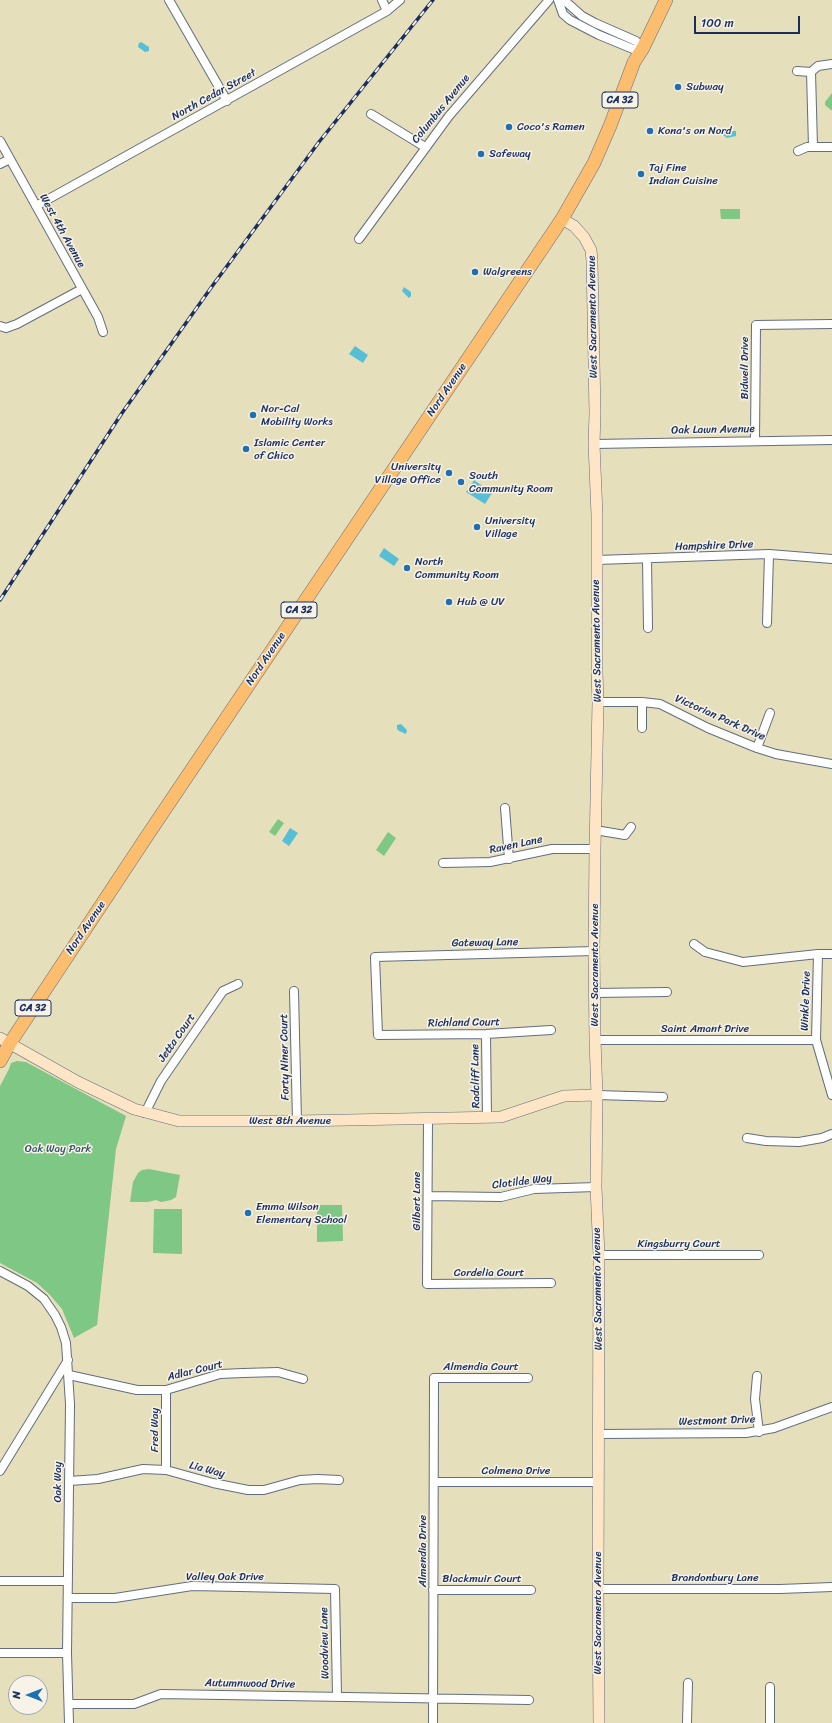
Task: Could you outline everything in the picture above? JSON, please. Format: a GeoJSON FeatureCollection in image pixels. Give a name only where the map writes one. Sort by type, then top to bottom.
{"type":"FeatureCollection","features":[{"type":"Feature","properties":{"kind":"main road","name":"Nord Avenue"},"geometry":{"type":"LineString","coordinates":[[0,1061],[5,1040],[294,617],[562,219],[575,210],[605,158],[640,65],[643,48],[666,0]]}},
{"type":"Feature","properties":{"kind":"street"},"geometry":{"type":"LineString","coordinates":[[169,0],[227,101]]}},
{"type":"Feature","properties":{"kind":"street"},"geometry":{"type":"LineString","coordinates":[[382,0],[387,11]]}},
{"type":"Feature","properties":{"kind":"street","name":"North Cedar Street"},"geometry":{"type":"LineString","coordinates":[[36,206],[387,11],[400,0]]}},
{"type":"Feature","properties":{"kind":"street","name":"Columbus Avenue"},"geometry":{"type":"LineString","coordinates":[[359,239],[449,116],[549,0]]}},
{"type":"Feature","properties":{"kind":"street"},"geometry":{"type":"LineString","coordinates":[[558,0],[562,14],[570,20],[599,35],[633,49],[643,48]]}},
{"type":"Feature","properties":{"kind":"street"},"geometry":{"type":"LineString","coordinates":[[564,0],[582,16],[636,41],[643,48]]}},
{"type":"Feature","properties":{"kind":"street"},"geometry":{"type":"LineString","coordinates":[[797,71],[811,72],[818,66],[832,64]]}},
{"type":"Feature","properties":{"kind":"street"},"geometry":{"type":"LineString","coordinates":[[811,72],[813,147]]}},
{"type":"Feature","properties":{"kind":"street"},"geometry":{"type":"LineString","coordinates":[[371,114],[425,147]]}},
{"type":"Feature","properties":{"kind":"street","name":"West 4th Avenue"},"geometry":{"type":"LineString","coordinates":[[0,141],[98,317],[103,332]]}},
{"type":"Feature","properties":{"kind":"street"},"geometry":{"type":"LineString","coordinates":[[798,151],[813,147],[832,147]]}},
{"type":"Feature","properties":{"kind":"street"},"geometry":{"type":"LineString","coordinates":[[0,164],[10,159]]}},
{"type":"Feature","properties":{"kind":"street","name":"West Sacramento Avenue"},"geometry":{"type":"LineString","coordinates":[[562,219],[574,226],[584,237],[591,250],[595,413],[594,444],[597,515],[596,560],[598,702],[594,849],[594,951],[597,1095],[596,1187],[599,1255],[599,1723]]}},
{"type":"Feature","properties":{"kind":"street"},"geometry":{"type":"LineString","coordinates":[[0,326],[6,328],[17,324],[82,289]]}},
{"type":"Feature","properties":{"kind":"street","name":"Bidwell Drive"},"geometry":{"type":"LineString","coordinates":[[755,440],[756,325],[832,324]]}},
{"type":"Feature","properties":{"kind":"street","name":"Oak Lawn Avenue"},"geometry":{"type":"LineString","coordinates":[[594,444],[755,440],[832,440]]}},
{"type":"Feature","properties":{"kind":"street"},"geometry":{"type":"LineString","coordinates":[[767,623],[768,554]]}},
{"type":"Feature","properties":{"kind":"street","name":"Hampshire Drive"},"geometry":{"type":"LineString","coordinates":[[596,560],[768,554],[832,559]]}},
{"type":"Feature","properties":{"kind":"street"},"geometry":{"type":"LineString","coordinates":[[647,559],[648,628]]}},
{"type":"Feature","properties":{"kind":"street","name":"Victorian Park Drive"},"geometry":{"type":"LineString","coordinates":[[598,702],[642,702],[660,704],[708,728],[758,748],[776,754],[832,764]]}},
{"type":"Feature","properties":{"kind":"street"},"geometry":{"type":"LineString","coordinates":[[642,702],[642,728]]}},
{"type":"Feature","properties":{"kind":"street"},"geometry":{"type":"LineString","coordinates":[[758,748],[770,714]]}},
{"type":"Feature","properties":{"kind":"street"},"geometry":{"type":"LineString","coordinates":[[505,808],[509,859]]}},
{"type":"Feature","properties":{"kind":"street"},"geometry":{"type":"LineString","coordinates":[[595,830],[625,835],[632,827]]}},
{"type":"Feature","properties":{"kind":"street","name":"Raven Lane"},"geometry":{"type":"LineString","coordinates":[[443,863],[490,862],[552,849],[594,849]]}},
{"type":"Feature","properties":{"kind":"street"},"geometry":{"type":"LineString","coordinates":[[694,944],[705,952],[743,962],[818,954],[832,954]]}},
{"type":"Feature","properties":{"kind":"street","name":"Gateway Lane"},"geometry":{"type":"LineString","coordinates":[[378,1035],[375,957],[594,951]]}},
{"type":"Feature","properties":{"kind":"street","name":"Winkle Drive"},"geometry":{"type":"LineString","coordinates":[[818,954],[816,1040],[832,1095]]}},
{"type":"Feature","properties":{"kind":"street","name":"Jetta Court"},"geometry":{"type":"LineString","coordinates":[[145,1113],[161,1081],[223,991],[238,984]]}},
{"type":"Feature","properties":{"kind":"street","name":"Forty Niner Court"},"geometry":{"type":"LineString","coordinates":[[294,991],[297,1121]]}},
{"type":"Feature","properties":{"kind":"street"},"geometry":{"type":"LineString","coordinates":[[595,993],[667,992]]}},
{"type":"Feature","properties":{"kind":"street","name":"Richland Court"},"geometry":{"type":"LineString","coordinates":[[378,1035],[486,1034],[551,1030]]}},
{"type":"Feature","properties":{"kind":"street","name":"Radcliff Lane"},"geometry":{"type":"LineString","coordinates":[[486,1034],[487,1117]]}},
{"type":"Feature","properties":{"kind":"street","name":"West 8th Avenue"},"geometry":{"type":"LineString","coordinates":[[5,1040],[78,1082],[145,1113],[179,1121],[297,1121],[501,1117],[564,1096],[597,1095]]}},
{"type":"Feature","properties":{"kind":"street","name":"Saint Amant Drive"},"geometry":{"type":"LineString","coordinates":[[595,1040],[816,1040]]}},
{"type":"Feature","properties":{"kind":"street"},"geometry":{"type":"LineString","coordinates":[[597,1095],[663,1097]]}},
{"type":"Feature","properties":{"kind":"street","name":"Gilbert Lane"},"geometry":{"type":"LineString","coordinates":[[427,1284],[428,1119]]}},
{"type":"Feature","properties":{"kind":"street"},"geometry":{"type":"LineString","coordinates":[[747,1138],[766,1141],[799,1142],[822,1138],[832,1134]]}},
{"type":"Feature","properties":{"kind":"street","name":"Clotilde Way"},"geometry":{"type":"LineString","coordinates":[[428,1196],[501,1197],[534,1189],[596,1187]]}},
{"type":"Feature","properties":{"kind":"street","name":"Kingsburry Court"},"geometry":{"type":"LineString","coordinates":[[599,1255],[760,1255]]}},
{"type":"Feature","properties":{"kind":"street","name":"Oak Way"},"geometry":{"type":"LineString","coordinates":[[0,1271],[28,1286],[48,1304],[61,1327],[66,1343],[69,1375],[70,1481],[67,1653],[69,1723]]}},
{"type":"Feature","properties":{"kind":"street","name":"Cordelia Court"},"geometry":{"type":"LineString","coordinates":[[427,1284],[551,1283]]}},
{"type":"Feature","properties":{"kind":"street"},"geometry":{"type":"LineString","coordinates":[[0,1471],[68,1360]]}},
{"type":"Feature","properties":{"kind":"street","name":"Adlar Court"},"geometry":{"type":"LineString","coordinates":[[69,1375],[137,1390],[166,1390],[220,1374],[278,1372],[303,1379]]}},
{"type":"Feature","properties":{"kind":"street"},"geometry":{"type":"LineString","coordinates":[[757,1376],[755,1399],[759,1432]]}},
{"type":"Feature","properties":{"kind":"street","name":"Almendia Court"},"geometry":{"type":"LineString","coordinates":[[434,1378],[528,1378]]}},
{"type":"Feature","properties":{"kind":"street","name":"Almendia Drive"},"geometry":{"type":"LineString","coordinates":[[433,1723],[434,1378]]}},
{"type":"Feature","properties":{"kind":"street","name":"Fred Way"},"geometry":{"type":"LineString","coordinates":[[166,1390],[166,1470]]}},
{"type":"Feature","properties":{"kind":"street","name":"Westmont Drive"},"geometry":{"type":"LineString","coordinates":[[598,1434],[732,1434],[759,1432],[832,1407]]}},
{"type":"Feature","properties":{"kind":"street","name":"Lia Way"},"geometry":{"type":"LineString","coordinates":[[70,1481],[98,1479],[143,1469],[166,1470],[213,1483],[248,1490],[264,1490],[300,1480],[339,1480]]}},
{"type":"Feature","properties":{"kind":"street","name":"Colmena Drive"},"geometry":{"type":"LineString","coordinates":[[434,1482],[598,1482]]}},
{"type":"Feature","properties":{"kind":"street"},"geometry":{"type":"LineString","coordinates":[[0,1581],[68,1581]]}},
{"type":"Feature","properties":{"kind":"street","name":"Valley Oak Drive"},"geometry":{"type":"LineString","coordinates":[[68,1598],[115,1598],[192,1586],[335,1589]]}},
{"type":"Feature","properties":{"kind":"street","name":"Brandonbury Lane"},"geometry":{"type":"LineString","coordinates":[[598,1589],[780,1590],[832,1587]]}},
{"type":"Feature","properties":{"kind":"street","name":"Woodview Lane"},"geometry":{"type":"LineString","coordinates":[[335,1589],[337,1696]]}},
{"type":"Feature","properties":{"kind":"street","name":"Blackmuir Court"},"geometry":{"type":"LineString","coordinates":[[434,1590],[531,1590]]}},
{"type":"Feature","properties":{"kind":"street"},"geometry":{"type":"LineString","coordinates":[[0,1653],[67,1653]]}},
{"type":"Feature","properties":{"kind":"street"},"geometry":{"type":"LineString","coordinates":[[687,1723],[688,1683]]}},
{"type":"Feature","properties":{"kind":"street"},"geometry":{"type":"LineString","coordinates":[[770,1687],[770,1723]]}},
{"type":"Feature","properties":{"kind":"street","name":"Autumnwood Drive"},"geometry":{"type":"LineString","coordinates":[[69,1704],[134,1704],[161,1694],[529,1700]]}},
{"type":"Feature","properties":{"kind":"green space"},"geometry":{"type":"Polygon","coordinates":[[[832,93],[831,110],[825,105],[825,102],[832,93]]]}},
{"type":"Feature","properties":{"kind":"green space"},"geometry":{"type":"Polygon","coordinates":[[[720,209],[740,209],[740,219],[721,219],[720,209]]]}},
{"type":"Feature","properties":{"kind":"green space"},"geometry":{"type":"Polygon","coordinates":[[[278,819],[284,823],[275,836],[269,832],[278,819]]]}},
{"type":"Feature","properties":{"kind":"green space"},"geometry":{"type":"Polygon","coordinates":[[[388,832],[396,838],[384,856],[376,850],[388,832]]]}},
{"type":"Feature","properties":{"kind":"green space","name":"Oak Way Park"},"geometry":{"type":"Polygon","coordinates":[[[17,1061],[26,1062],[126,1116],[116,1149],[97,1325],[74,1338],[62,1309],[50,1295],[37,1283],[0,1263],[0,1086],[11,1063],[17,1061]]]}},
{"type":"Feature","properties":{"kind":"green space"},"geometry":{"type":"Polygon","coordinates":[[[149,1169],[180,1175],[176,1197],[171,1200],[161,1202],[156,1200],[148,1202],[130,1202],[133,1182],[138,1173],[142,1170],[149,1169]]]}},
{"type":"Feature","properties":{"kind":"green space"},"geometry":{"type":"Polygon","coordinates":[[[317,1205],[342,1205],[343,1241],[317,1242],[317,1205]]]}},
{"type":"Feature","properties":{"kind":"green space"},"geometry":{"type":"Polygon","coordinates":[[[154,1209],[182,1209],[182,1254],[153,1253],[154,1209]]]}},
{"type":"Feature","properties":{"kind":"water"},"geometry":{"type":"Polygon","coordinates":[[[141,42],[149,47],[149,51],[145,52],[138,47],[139,43],[141,42]]]}},
{"type":"Feature","properties":{"kind":"water"},"geometry":{"type":"Polygon","coordinates":[[[736,131],[736,136],[727,138],[723,135],[725,132],[736,131]]]}},
{"type":"Feature","properties":{"kind":"water"},"geometry":{"type":"Polygon","coordinates":[[[404,287],[411,292],[411,296],[409,298],[402,291],[404,287]]]}},
{"type":"Feature","properties":{"kind":"water"},"geometry":{"type":"Polygon","coordinates":[[[355,346],[368,355],[363,363],[349,354],[355,346]]]}},
{"type":"Feature","properties":{"kind":"water"},"geometry":{"type":"Polygon","coordinates":[[[474,480],[492,493],[485,504],[466,492],[474,480]]]}},
{"type":"Feature","properties":{"kind":"water"},"geometry":{"type":"Polygon","coordinates":[[[384,548],[399,559],[394,566],[379,556],[384,548]]]}},
{"type":"Feature","properties":{"kind":"water"},"geometry":{"type":"Polygon","coordinates":[[[401,724],[407,730],[406,734],[397,729],[397,725],[401,724]]]}},
{"type":"Feature","properties":{"kind":"water"},"geometry":{"type":"Polygon","coordinates":[[[290,828],[298,833],[289,846],[282,841],[290,828]]]}},
{"type":"Feature","properties":{"kind":"railway"},"geometry":{"type":"LineString","coordinates":[[0,600],[122,413],[213,285],[319,142],[433,0]]}},
{"type":"Feature","properties":{"kind":"place","name":"Subway"},"geometry":{"type":"Point","coordinates":[678,87]}},
{"type":"Feature","properties":{"kind":"place","name":"Coco's Ramen"},"geometry":{"type":"Point","coordinates":[509,127]}},
{"type":"Feature","properties":{"kind":"place","name":"Kona's on Nord"},"geometry":{"type":"Point","coordinates":[650,131]}},
{"type":"Feature","properties":{"kind":"place","name":"Safeway"},"geometry":{"type":"Point","coordinates":[481,154]}},
{"type":"Feature","properties":{"kind":"place","name":"Taj Fine Indian Cuisine"},"geometry":{"type":"Point","coordinates":[641,174]}},
{"type":"Feature","properties":{"kind":"place","name":"Walgreens"},"geometry":{"type":"Point","coordinates":[475,272]}},
{"type":"Feature","properties":{"kind":"place","name":"Nor-Cal Mobility Works"},"geometry":{"type":"Point","coordinates":[253,415]}},
{"type":"Feature","properties":{"kind":"place","name":"Islamic Center of Chico"},"geometry":{"type":"Point","coordinates":[246,449]}},
{"type":"Feature","properties":{"kind":"place","name":"University Village Office"},"geometry":{"type":"Point","coordinates":[449,473]}},
{"type":"Feature","properties":{"kind":"place","name":"South Community Room"},"geometry":{"type":"Point","coordinates":[461,482]}},
{"type":"Feature","properties":{"kind":"place","name":"University Village"},"geometry":{"type":"Point","coordinates":[477,527]}},
{"type":"Feature","properties":{"kind":"place","name":"North Community Room"},"geometry":{"type":"Point","coordinates":[407,568]}},
{"type":"Feature","properties":{"kind":"place","name":"Hub @ UV"},"geometry":{"type":"Point","coordinates":[449,602]}},
{"type":"Feature","properties":{"kind":"place","name":"Emma Wilson Elementary School"},"geometry":{"type":"Point","coordinates":[248,1213]}}]}
